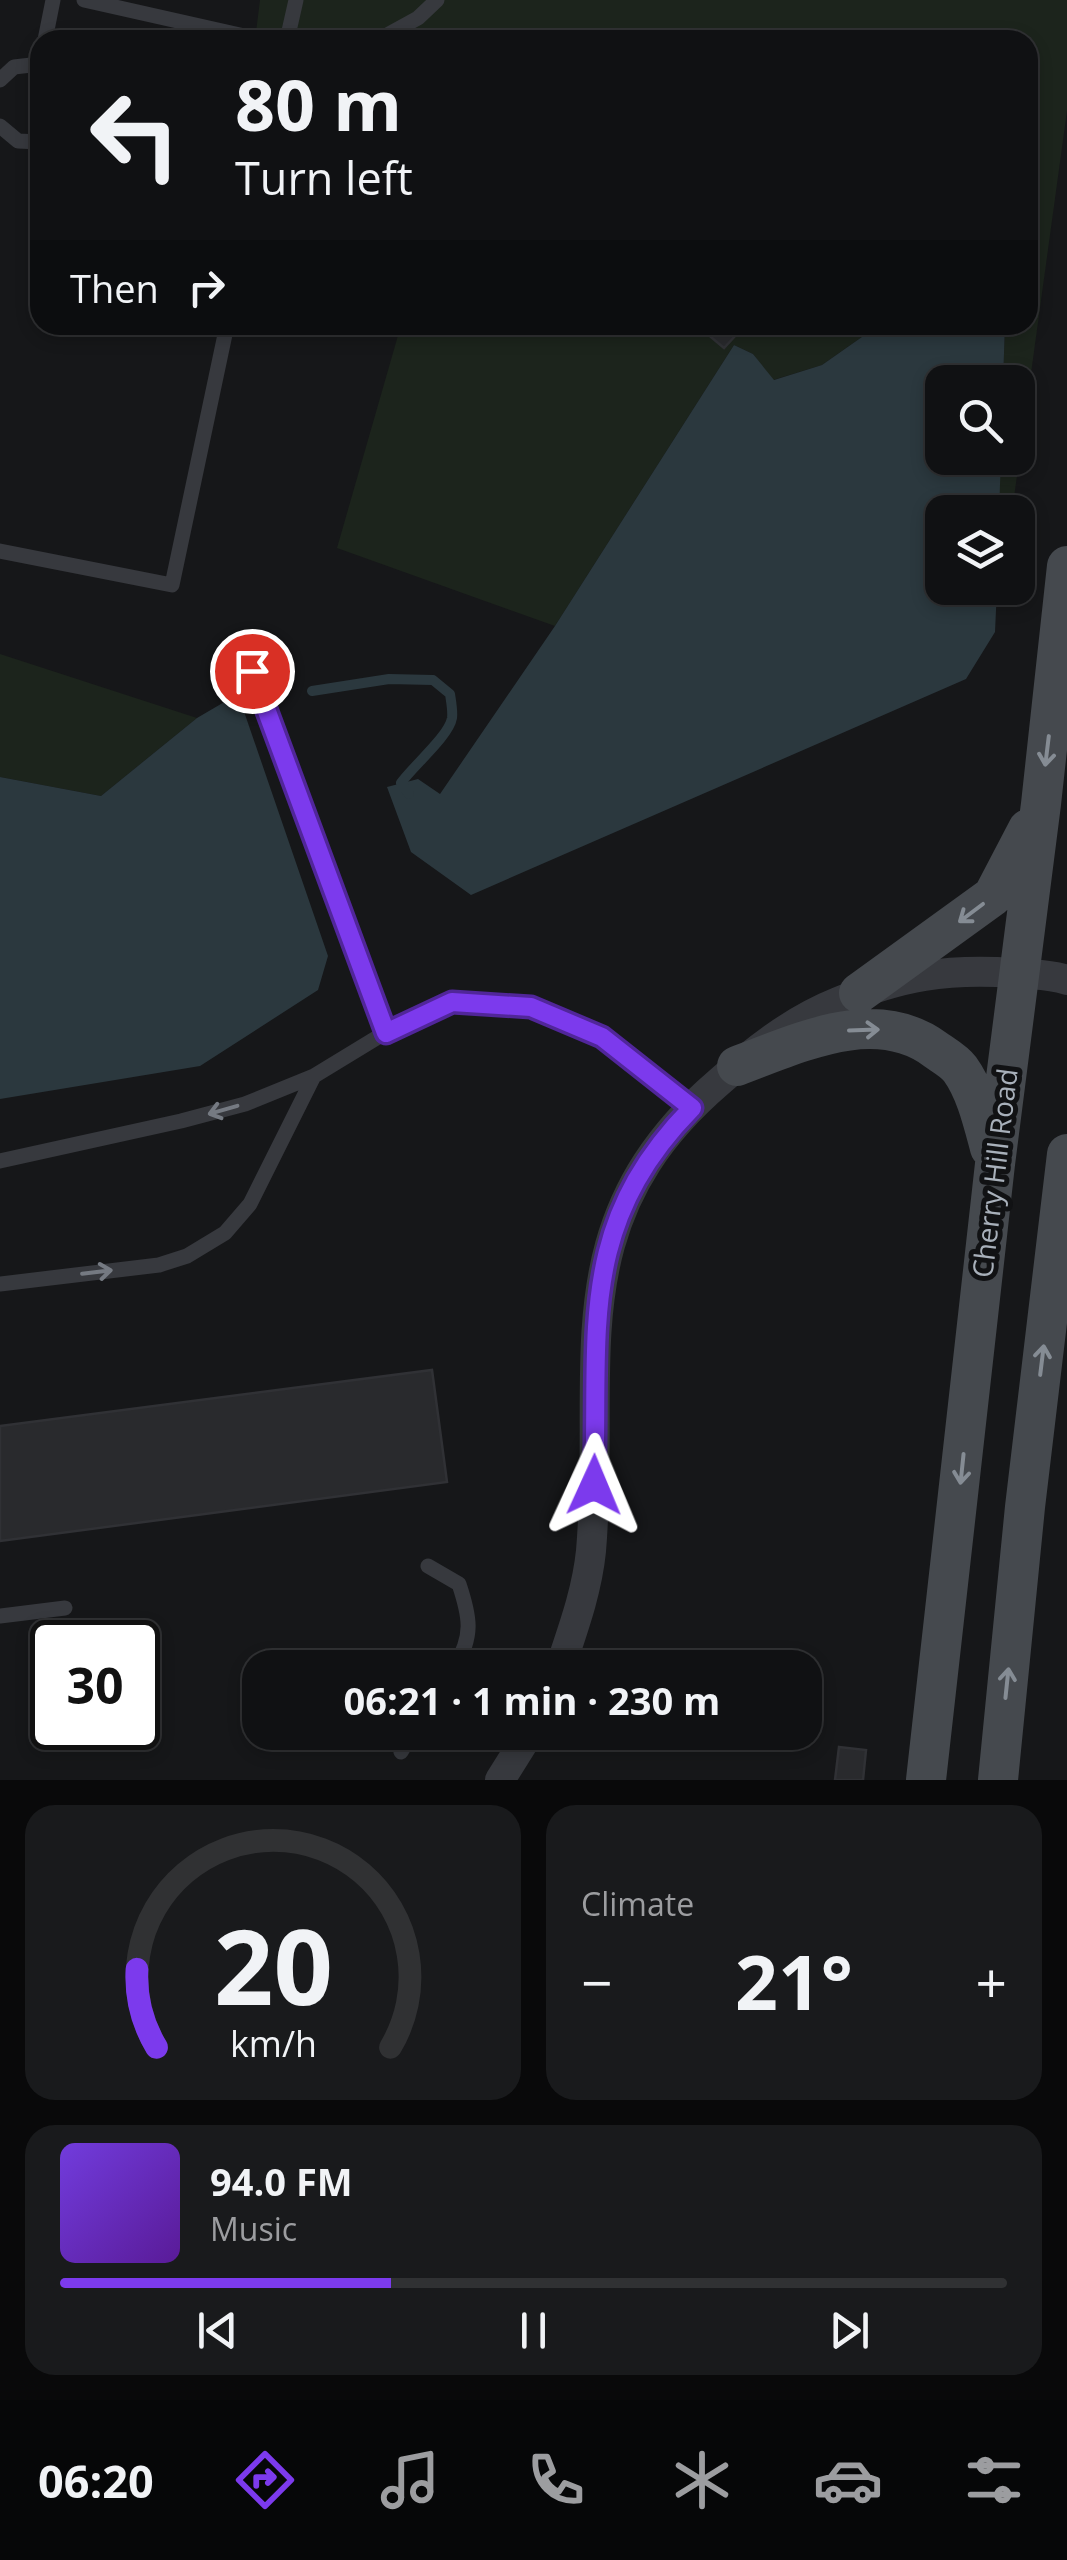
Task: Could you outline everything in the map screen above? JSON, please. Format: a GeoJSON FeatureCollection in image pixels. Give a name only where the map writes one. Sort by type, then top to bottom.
{"type":"FeatureCollection","features":[{"type":"Feature","properties":{"kind":"main road","name":"Cherry Hill Road"},"geometry":{"type":"LineString","coordinates":[[926,1780],[1067,566]]}},
{"type":"Feature","properties":{"kind":"main road"},"geometry":{"type":"LineString","coordinates":[[859,993],[994,896],[1041,804]]}},
{"type":"Feature","properties":{"kind":"main road"},"geometry":{"type":"LineString","coordinates":[[737,1066],[854,1028],[893,1030],[922,1040],[959,1067],[980,1108],[995,1164]]}},
{"type":"Feature","properties":{"kind":"main road"},"geometry":{"type":"LineString","coordinates":[[998,1780],[1024,1506],[1067,1154]]}},
{"type":"Feature","properties":{"kind":"street"},"geometry":{"type":"LineString","coordinates":[[566,1650],[581,1604],[590,1554],[598,1292],[612,1234],[638,1174],[663,1137],[737,1066],[790,1026],[859,993],[942,971],[1067,980]]}},
{"type":"Feature","properties":{"kind":"street"},"geometry":{"type":"LineString","coordinates":[[500,1780],[519,1750]]}},
{"type":"Feature","properties":{"kind":"lane"},"geometry":{"type":"LineString","coordinates":[[47,30],[53,0]]}},
{"type":"Feature","properties":{"kind":"lane"},"geometry":{"type":"LineString","coordinates":[[84,0],[218,30]]}},
{"type":"Feature","properties":{"kind":"lane"},"geometry":{"type":"LineString","coordinates":[[289,30],[296,0]]}},
{"type":"Feature","properties":{"kind":"lane"},"geometry":{"type":"LineString","coordinates":[[396,30],[418,18],[437,0]]}},
{"type":"Feature","properties":{"kind":"lane"},"geometry":{"type":"LineString","coordinates":[[0,80],[14,67],[30,65]]}},
{"type":"Feature","properties":{"kind":"lane"},"geometry":{"type":"LineString","coordinates":[[0,126],[18,140],[30,141]]}},
{"type":"Feature","properties":{"kind":"lane"},"geometry":{"type":"LineString","coordinates":[[0,551],[172,586],[225,335]]}},
{"type":"Feature","properties":{"kind":"lane"},"geometry":{"type":"LineString","coordinates":[[252,671],[386,1033]]}},
{"type":"Feature","properties":{"kind":"lane"},"geometry":{"type":"LineString","coordinates":[[0,1161],[181,1122],[245,1104],[314,1076],[386,1033],[452,1002],[531,1007],[602,1037],[692,1108]]}},
{"type":"Feature","properties":{"kind":"lane"},"geometry":{"type":"LineString","coordinates":[[0,1284],[159,1265],[187,1256],[225,1232],[250,1204],[314,1076]]}},
{"type":"Feature","properties":{"kind":"lane"},"geometry":{"type":"LineString","coordinates":[[428,1566],[459,1584],[470,1618],[463,1650]]}},
{"type":"Feature","properties":{"kind":"lane"},"geometry":{"type":"LineString","coordinates":[[0,1616],[65,1608]]}},
{"type":"Feature","properties":{"kind":"shaded area"},"geometry":{"type":"Polygon","coordinates":[[[260,0],[1067,0],[1067,111],[1038,322],[1038,30],[256,30],[260,0]]]}},
{"type":"Feature","properties":{"kind":"shaded area"},"geometry":{"type":"Polygon","coordinates":[[[398,335],[865,335],[822,365],[773,380],[753,354],[734,345],[555,626],[337,548],[398,335]]]}},
{"type":"Feature","properties":{"kind":"shaded area"},"geometry":{"type":"Polygon","coordinates":[[[865,335],[1005,335],[1004,365],[925,365],[925,475],[1000,475],[1000,495],[925,495],[925,605],[996,605],[995,632],[966,679],[471,895],[411,852],[387,787],[418,779],[440,794],[555,626],[734,345],[753,354],[774,380],[822,365],[865,335]]]}},
{"type":"Feature","properties":{"kind":"shaded area"},"geometry":{"type":"Polygon","coordinates":[[[1005,335],[1036,335],[1032,365],[1004,365],[1005,335]]]}},
{"type":"Feature","properties":{"kind":"shaded area"},"geometry":{"type":"Polygon","coordinates":[[[999,475],[1017,475],[1014,495],[999,495],[999,475]]]}},
{"type":"Feature","properties":{"kind":"shaded area"},"geometry":{"type":"Polygon","coordinates":[[[0,654],[197,718],[101,796],[0,777],[0,654]]]}},
{"type":"Feature","properties":{"kind":"shaded area"},"geometry":{"type":"Polygon","coordinates":[[[238,694],[328,956],[318,990],[200,1066],[0,1099],[0,777],[101,796],[197,718],[238,694]]]}},
{"type":"Feature","properties":{"kind":"building"},"geometry":{"type":"Polygon","coordinates":[[[713,335],[736,335],[724,348],[713,335]]]}},
{"type":"Feature","properties":{"kind":"building"},"geometry":{"type":"Polygon","coordinates":[[[432,1370],[447,1482],[0,1541],[0,1426],[432,1370]]]}},
{"type":"Feature","properties":{"kind":"building"},"geometry":{"type":"Polygon","coordinates":[[[839,1747],[866,1750],[863,1780],[835,1780],[839,1747]]]}},
{"type":"Feature","properties":{"kind":"waterway"},"geometry":{"type":"LineString","coordinates":[[312,691],[389,679],[433,680],[450,694],[449,725],[401,783],[409,794]]}},
{"type":"Feature","properties":{"kind":"route"},"geometry":{"type":"LineString","coordinates":[[252,671],[386,1033],[452,1002],[531,1007],[602,1037],[692,1108],[663,1137],[638,1174],[612,1234],[598,1292],[594,1485]]}}]}
